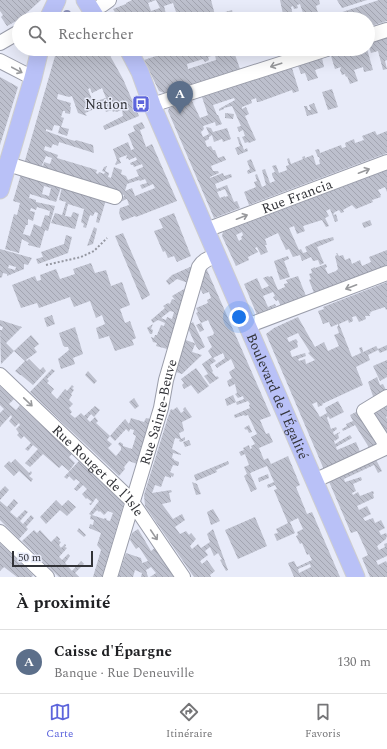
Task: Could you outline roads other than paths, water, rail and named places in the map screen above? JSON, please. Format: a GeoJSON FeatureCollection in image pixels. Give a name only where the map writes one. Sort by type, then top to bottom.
{"type":"FeatureCollection","features":[{"type":"Feature","properties":{"kind":"main road"},"geometry":{"type":"LineString","coordinates":[[0,190],[38,56]]}},
{"type":"Feature","properties":{"kind":"main road"},"geometry":{"type":"LineString","coordinates":[[34,74],[42,56]]}},
{"type":"Feature","properties":{"kind":"main road","name":"Boulevard de l'Égalité"},"geometry":{"type":"LineString","coordinates":[[122,56],[152,105]]}},
{"type":"Feature","properties":{"kind":"main road","name":"Boulevard de l'Égalité"},"geometry":{"type":"LineString","coordinates":[[132,56],[140,72],[152,105],[356,577]]}},
{"type":"Feature","properties":{"kind":"street"},"geometry":{"type":"LineString","coordinates":[[375,34],[387,30]]}},
{"type":"Feature","properties":{"kind":"street"},"geometry":{"type":"LineString","coordinates":[[0,43],[12,36]]}},
{"type":"Feature","properties":{"kind":"street"},"geometry":{"type":"LineString","coordinates":[[152,105],[305,56]]}},
{"type":"Feature","properties":{"kind":"street"},"geometry":{"type":"LineString","coordinates":[[0,61],[34,74]]}},
{"type":"Feature","properties":{"kind":"street","name":"Rue Francia"},"geometry":{"type":"LineString","coordinates":[[206,230],[387,162]]}},
{"type":"Feature","properties":{"kind":"street"},"geometry":{"type":"LineString","coordinates":[[8,164],[115,197]]}},
{"type":"Feature","properties":{"kind":"street","name":"Rue Sainte-Beuve"},"geometry":{"type":"LineString","coordinates":[[110,577],[163,402],[166,380],[199,268],[201,263],[205,260],[217,255]]}},
{"type":"Feature","properties":{"kind":"street"},"geometry":{"type":"LineString","coordinates":[[247,326],[387,273]]}},
{"type":"Feature","properties":{"kind":"street","name":"Rue Rouget de l'Isle"},"geometry":{"type":"LineString","coordinates":[[0,375],[132,503],[183,577]]}},
{"type":"Feature","properties":{"kind":"street"},"geometry":{"type":"LineString","coordinates":[[314,481],[383,449],[384,442],[364,411],[387,397]]}},
{"type":"Feature","properties":{"kind":"street"},"geometry":{"type":"LineString","coordinates":[[0,532],[47,577]]}},
{"type":"Feature","properties":{"kind":"place","name":"Nation"},"geometry":{"type":"Point","coordinates":[141,104]}},
{"type":"Feature","properties":{"kind":"place","name":"Caisse d'Épargne"},"geometry":{"type":"Point","coordinates":[180,114]}}]}
